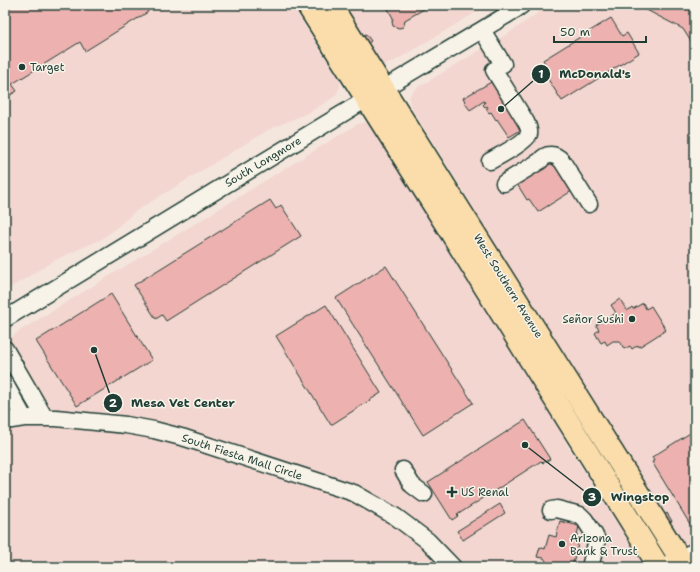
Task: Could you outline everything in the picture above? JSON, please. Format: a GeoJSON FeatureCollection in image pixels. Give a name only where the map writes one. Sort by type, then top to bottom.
{"type":"FeatureCollection","features":[{"type":"Feature","properties":{"kind":"main road","name":"West Southern Avenue"},"geometry":{"type":"LineString","coordinates":[[307,5],[375,94],[676,562]]}},
{"type":"Feature","properties":{"kind":"main road","name":"West Southern Avenue"},"geometry":{"type":"LineString","coordinates":[[331,5],[375,94]]}},
{"type":"Feature","properties":{"kind":"street","name":"South Longmore"},"geometry":{"type":"LineString","coordinates":[[5,319],[522,5]]}},
{"type":"Feature","properties":{"kind":"street"},"geometry":{"type":"LineString","coordinates":[[482,30],[498,67],[529,128],[529,133],[526,138],[519,144],[490,161]]}},
{"type":"Feature","properties":{"kind":"street"},"geometry":{"type":"LineString","coordinates":[[504,182],[538,163],[545,156],[554,155],[559,157],[562,161],[589,204]]}},
{"type":"Feature","properties":{"kind":"street"},"geometry":{"type":"LineString","coordinates":[[5,350],[45,418]]}},
{"type":"Feature","properties":{"kind":"street"},"geometry":{"type":"LineString","coordinates":[[5,384],[24,418]]}},
{"type":"Feature","properties":{"kind":"street","name":"South Fiesta Mall Circle"},"geometry":{"type":"LineString","coordinates":[[5,421],[24,418],[56,418],[94,421],[154,430],[185,438],[354,493],[396,517],[428,541],[453,567]]}},
{"type":"Feature","properties":{"kind":"street"},"geometry":{"type":"LineString","coordinates":[[403,470],[412,485],[424,494]]}},
{"type":"Feature","properties":{"kind":"street"},"geometry":{"type":"LineString","coordinates":[[551,510],[557,509],[580,515],[585,520],[597,540],[590,567]]}},
{"type":"Feature","properties":{"kind":"shaded area"},"geometry":{"type":"Polygon","coordinates":[[[5,5],[292,5],[340,81],[340,87],[336,95],[331,99],[310,112],[268,130],[136,211],[100,240],[55,260],[5,291],[5,5]]]}},
{"type":"Feature","properties":{"kind":"shaded area"},"geometry":{"type":"Polygon","coordinates":[[[338,5],[488,5],[393,62],[380,65],[338,5]]]}},
{"type":"Feature","properties":{"kind":"shaded area"},"geometry":{"type":"Polygon","coordinates":[[[548,5],[695,5],[695,542],[686,547],[681,546],[501,265],[474,208],[411,107],[409,101],[410,95],[415,89],[509,33],[548,5]]]}},
{"type":"Feature","properties":{"kind":"shaded area"},"geometry":{"type":"Polygon","coordinates":[[[368,122],[372,124],[530,369],[567,445],[638,556],[647,567],[5,567],[5,342],[21,330],[356,125],[368,122]]]}},
{"type":"Feature","properties":{"kind":"building","name":"Target"},"geometry":{"type":"Polygon","coordinates":[[[5,5],[144,5],[148,12],[85,51],[80,42],[12,84],[17,91],[5,98],[5,5]]]}},
{"type":"Feature","properties":{"kind":"building"},"geometry":{"type":"Polygon","coordinates":[[[386,5],[431,5],[405,20],[403,27],[399,28],[393,26],[393,18],[386,5]]]}},
{"type":"Feature","properties":{"kind":"building"},"geometry":{"type":"Polygon","coordinates":[[[637,5],[695,5],[695,48],[683,29],[637,5]]]}},
{"type":"Feature","properties":{"kind":"building"},"geometry":{"type":"Polygon","coordinates":[[[611,18],[622,36],[627,33],[639,53],[562,101],[544,73],[549,70],[543,60],[611,18]]]}},
{"type":"Feature","properties":{"kind":"building"},"geometry":{"type":"Polygon","coordinates":[[[366,34],[371,41],[367,44],[362,36],[366,34]]]}},
{"type":"Feature","properties":{"kind":"building"},"geometry":{"type":"Polygon","coordinates":[[[493,81],[524,128],[509,137],[497,119],[496,120],[491,112],[489,113],[486,109],[488,108],[487,106],[485,107],[483,105],[485,103],[484,101],[470,110],[464,102],[465,101],[463,98],[493,81]]]}},
{"type":"Feature","properties":{"kind":"building"},"geometry":{"type":"Polygon","coordinates":[[[556,158],[575,189],[538,212],[529,199],[527,200],[514,179],[556,158]]]}},
{"type":"Feature","properties":{"kind":"building"},"geometry":{"type":"Polygon","coordinates":[[[270,200],[276,209],[281,205],[301,236],[166,321],[162,315],[156,319],[134,285],[270,200]]]}},
{"type":"Feature","properties":{"kind":"building"},"geometry":{"type":"Polygon","coordinates":[[[386,266],[473,403],[423,435],[336,298],[386,266]]]}},
{"type":"Feature","properties":{"kind":"building"},"geometry":{"type":"Polygon","coordinates":[[[111,294],[152,360],[77,406],[36,341],[111,294]]]}},
{"type":"Feature","properties":{"kind":"building","name":"Señor Sushi"},"geometry":{"type":"Polygon","coordinates":[[[620,299],[627,311],[632,307],[633,309],[643,303],[646,309],[651,306],[666,330],[639,347],[638,345],[632,349],[630,346],[624,349],[620,341],[613,341],[607,345],[605,341],[601,343],[595,333],[599,330],[596,325],[616,313],[611,305],[620,299]]]}},
{"type":"Feature","properties":{"kind":"building"},"geometry":{"type":"Polygon","coordinates":[[[326,305],[381,393],[331,425],[276,336],[326,305]]]}},
{"type":"Feature","properties":{"kind":"building"},"geometry":{"type":"Polygon","coordinates":[[[525,420],[550,459],[543,463],[541,461],[457,515],[458,516],[452,520],[428,482],[525,420]]]}},
{"type":"Feature","properties":{"kind":"building"},"geometry":{"type":"Polygon","coordinates":[[[695,430],[695,527],[693,529],[652,462],[654,461],[652,457],[695,430]]]}},
{"type":"Feature","properties":{"kind":"building"},"geometry":{"type":"Polygon","coordinates":[[[500,504],[505,513],[463,540],[457,531],[500,504]]]}},
{"type":"Feature","properties":{"kind":"building"},"geometry":{"type":"Polygon","coordinates":[[[667,513],[672,521],[668,523],[663,516],[667,513]]]}},
{"type":"Feature","properties":{"kind":"building","name":"Arizona Bank & Trust"},"geometry":{"type":"Polygon","coordinates":[[[560,521],[579,526],[576,540],[579,541],[572,567],[550,567],[544,558],[537,557],[540,547],[545,549],[549,535],[556,537],[560,521]]]}},
{"type":"Feature","properties":{"kind":"place","name":"Target"},"geometry":{"type":"Point","coordinates":[22,67]}},
{"type":"Feature","properties":{"kind":"place","name":"McDonald's"},"geometry":{"type":"Point","coordinates":[501,109]}},
{"type":"Feature","properties":{"kind":"place","name":"Señor Sushi"},"geometry":{"type":"Point","coordinates":[632,319]}},
{"type":"Feature","properties":{"kind":"place","name":"Mesa Vet Center"},"geometry":{"type":"Point","coordinates":[94,350]}},
{"type":"Feature","properties":{"kind":"place","name":"Wingstop"},"geometry":{"type":"Point","coordinates":[525,445]}},
{"type":"Feature","properties":{"kind":"place","name":"US Renal"},"geometry":{"type":"Point","coordinates":[452,492]}},
{"type":"Feature","properties":{"kind":"place","name":"Arizona Bank & Trust"},"geometry":{"type":"Point","coordinates":[562,544]}}]}
